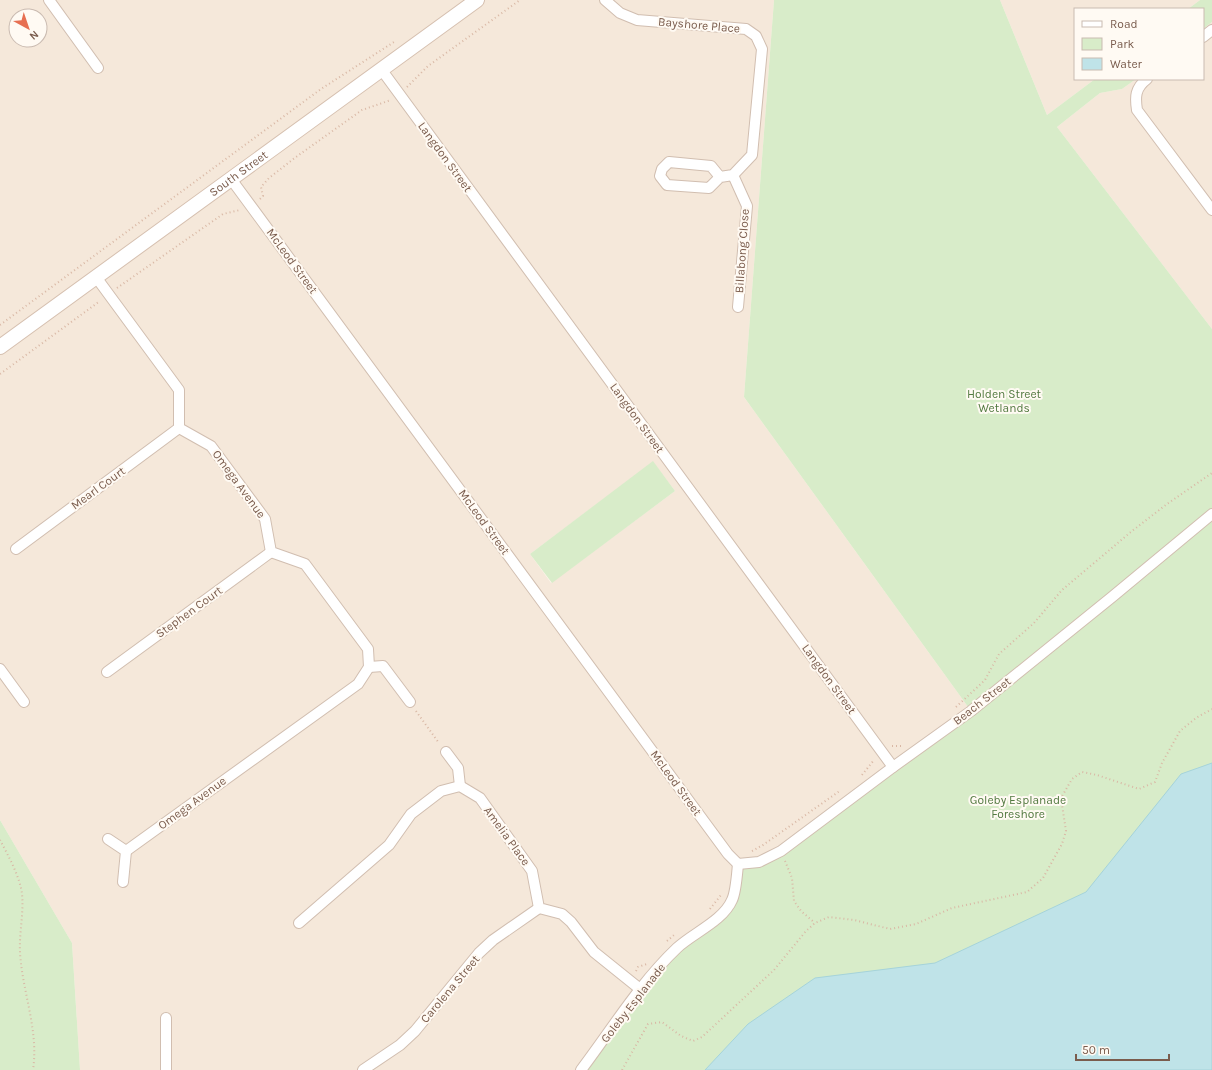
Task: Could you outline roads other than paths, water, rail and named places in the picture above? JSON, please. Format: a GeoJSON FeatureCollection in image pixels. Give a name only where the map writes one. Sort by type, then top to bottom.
{"type":"FeatureCollection","features":[{"type":"Feature","properties":{"kind":"street"},"geometry":{"type":"LineString","coordinates":[[49,0],[98,68]]}},
{"type":"Feature","properties":{"kind":"street","name":"South Street"},"geometry":{"type":"LineString","coordinates":[[0,347],[477,0]]}},
{"type":"Feature","properties":{"kind":"street","name":"Bayshore Place"},"geometry":{"type":"LineString","coordinates":[[605,0],[620,13],[637,20],[746,29],[756,36],[762,49],[752,155],[733,175]]}},
{"type":"Feature","properties":{"kind":"street"},"geometry":{"type":"LineString","coordinates":[[1204,36],[1212,30]]}},
{"type":"Feature","properties":{"kind":"street","name":"Langdon Street"},"geometry":{"type":"LineString","coordinates":[[381,69],[893,767]]}},
{"type":"Feature","properties":{"kind":"street"},"geometry":{"type":"LineString","coordinates":[[1146,80],[1142,83],[1135,97],[1137,110],[1212,210]]}},
{"type":"Feature","properties":{"kind":"street"},"geometry":{"type":"LineString","coordinates":[[720,177],[711,166],[669,162],[662,168],[660,176],[667,185],[709,188],[720,177],[733,175]]}},
{"type":"Feature","properties":{"kind":"street","name":"Billabong Close"},"geometry":{"type":"LineString","coordinates":[[733,175],[747,206],[738,307]]}},
{"type":"Feature","properties":{"kind":"street","name":"McLeod Street"},"geometry":{"type":"LineString","coordinates":[[231,179],[718,841],[736,862]]}},
{"type":"Feature","properties":{"kind":"street"},"geometry":{"type":"LineString","coordinates":[[96,277],[179,390],[179,428]]}},
{"type":"Feature","properties":{"kind":"street","name":"Mearl Court"},"geometry":{"type":"LineString","coordinates":[[16,549],[179,428]]}},
{"type":"Feature","properties":{"kind":"street","name":"Omega Avenue"},"geometry":{"type":"LineString","coordinates":[[179,428],[211,446],[266,518],[271,552]]}},
{"type":"Feature","properties":{"kind":"street","name":"Beach Street"},"geometry":{"type":"LineString","coordinates":[[736,862],[759,862],[781,851],[971,711],[1212,514]]}},
{"type":"Feature","properties":{"kind":"street"},"geometry":{"type":"LineString","coordinates":[[271,552],[305,564],[368,648],[369,667],[384,666],[410,702]]}},
{"type":"Feature","properties":{"kind":"street","name":"Stephen Court"},"geometry":{"type":"LineString","coordinates":[[107,672],[271,552]]}},
{"type":"Feature","properties":{"kind":"street","name":"Omega Avenue"},"geometry":{"type":"LineString","coordinates":[[126,851],[358,684],[369,667]]}},
{"type":"Feature","properties":{"kind":"street"},"geometry":{"type":"LineString","coordinates":[[0,669],[24,702]]}},
{"type":"Feature","properties":{"kind":"street"},"geometry":{"type":"LineString","coordinates":[[299,923],[389,844],[411,814],[441,791],[460,786],[458,768],[446,752]]}},
{"type":"Feature","properties":{"kind":"street","name":"Amelia Place"},"geometry":{"type":"LineString","coordinates":[[460,786],[480,798],[532,871],[539,908]]}},
{"type":"Feature","properties":{"kind":"street"},"geometry":{"type":"LineString","coordinates":[[108,839],[126,851],[123,882]]}},
{"type":"Feature","properties":{"kind":"street","name":"Goleby Esplanade"},"geometry":{"type":"LineString","coordinates":[[581,1070],[640,989],[677,948],[722,914],[732,900],[736,862]]}},
{"type":"Feature","properties":{"kind":"street"},"geometry":{"type":"LineString","coordinates":[[539,908],[562,914],[571,922],[594,952],[640,989]]}},
{"type":"Feature","properties":{"kind":"street","name":"Carolena Street"},"geometry":{"type":"LineString","coordinates":[[362,1070],[400,1045],[415,1031],[479,953],[493,940],[539,908]]}},
{"type":"Feature","properties":{"kind":"street"},"geometry":{"type":"LineString","coordinates":[[166,1018],[166,1070]]}},
{"type":"Feature","properties":{"kind":"water"},"geometry":{"type":"Polygon","coordinates":[[[1212,763],[1212,1070],[705,1070],[748,1024],[815,978],[935,963],[1086,892],[1181,774],[1212,763]]]}},
{"type":"Feature","properties":{"kind":"park label","name":"Holden Street Wetlands"},"geometry":{"type":"Point","coordinates":[1004,401]}},
{"type":"Feature","properties":{"kind":"park label","name":"Goleby Esplanade Foreshore"},"geometry":{"type":"Point","coordinates":[1018,807]}}]}
